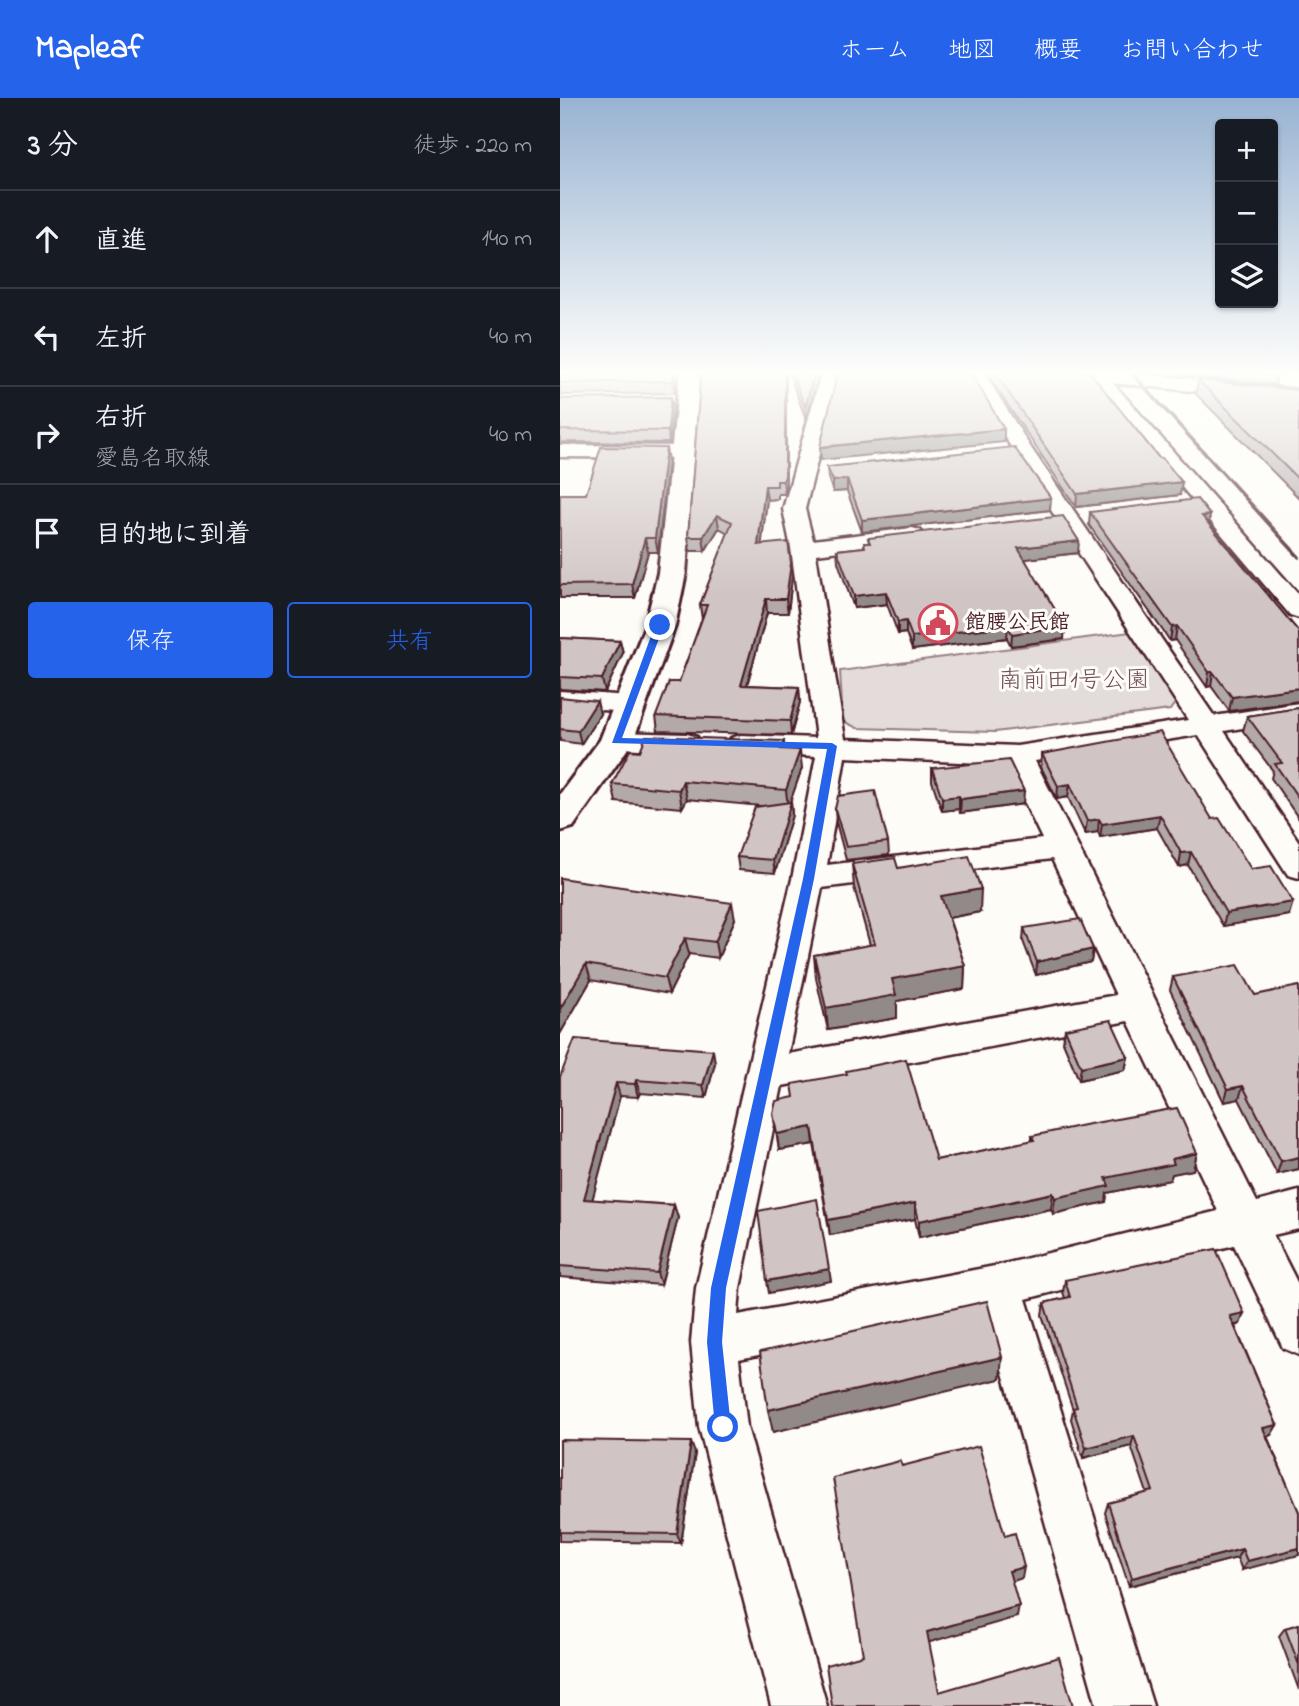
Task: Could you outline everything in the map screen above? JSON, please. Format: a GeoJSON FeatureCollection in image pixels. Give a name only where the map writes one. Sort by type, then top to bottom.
{"type":"FeatureCollection","features":[{"type":"Feature","properties":{"kind":"main road"},"geometry":{"type":"LineString","coordinates":[[564,807],[616,741],[660,625],[672,573],[683,446]]}},
{"type":"Feature","properties":{"kind":"street"},"geometry":{"type":"LineString","coordinates":[[799,1706],[723,1427],[714,1342],[718,1288],[808,879],[832,746],[803,548],[794,509],[811,446]]}},
{"type":"Feature","properties":{"kind":"street"},"geometry":{"type":"LineString","coordinates":[[1019,446],[1069,517],[1299,867]]}},
{"type":"Feature","properties":{"kind":"street"},"geometry":{"type":"LineString","coordinates":[[1157,446],[1299,610]]}},
{"type":"Feature","properties":{"kind":"street"},"geometry":{"type":"LineString","coordinates":[[994,452],[1021,449]]}},
{"type":"Feature","properties":{"kind":"street"},"geometry":{"type":"LineString","coordinates":[[560,451],[684,452]]}},
{"type":"Feature","properties":{"kind":"street"},"geometry":{"type":"LineString","coordinates":[[805,471],[832,468]]}},
{"type":"Feature","properties":{"kind":"street"},"geometry":{"type":"LineString","coordinates":[[1178,505],[1206,502]]}},
{"type":"Feature","properties":{"kind":"street"},"geometry":{"type":"LineString","coordinates":[[1042,520],[1096,514]]}},
{"type":"Feature","properties":{"kind":"street"},"geometry":{"type":"LineString","coordinates":[[803,548],[936,533]]}},
{"type":"Feature","properties":{"kind":"street"},"geometry":{"type":"LineString","coordinates":[[560,699],[629,704]]}},
{"type":"Feature","properties":{"kind":"street"},"geometry":{"type":"LineString","coordinates":[[616,741],[832,746],[1017,755],[1299,711]]}},
{"type":"Feature","properties":{"kind":"street"},"geometry":{"type":"LineString","coordinates":[[1017,755],[1299,1333]]}},
{"type":"Feature","properties":{"kind":"street"},"geometry":{"type":"LineString","coordinates":[[808,879],[1064,847]]}},
{"type":"Feature","properties":{"kind":"street"},"geometry":{"type":"LineString","coordinates":[[765,1074],[1139,1005]]}},
{"type":"Feature","properties":{"kind":"street"},"geometry":{"type":"LineString","coordinates":[[714,1342],[1000,1285],[1299,1210]]}},
{"type":"Feature","properties":{"kind":"street"},"geometry":{"type":"LineString","coordinates":[[1000,1285],[1125,1706]]}},
{"type":"Feature","properties":{"kind":"green space","name":"南前田1号公園"},"geometry":{"type":"Polygon","coordinates":[[[1130,632],[1178,699],[1170,710],[995,732],[857,728],[843,721],[840,671],[1130,632]]]}},
{"type":"Feature","properties":{"kind":"building"},"geometry":{"type":"Polygon","coordinates":[[[695,446],[785,446],[783,481],[777,481],[777,486],[765,486],[758,545],[788,542],[791,563],[786,599],[766,599],[741,685],[799,687],[790,721],[656,716],[669,682],[679,682],[707,605],[700,605],[732,522],[717,515],[703,537],[688,537],[695,446]]]}},
{"type":"Feature","properties":{"kind":"building"},"geometry":{"type":"Polygon","coordinates":[[[1045,446],[1149,446],[1182,482],[1077,494],[1045,446]]]}},
{"type":"Feature","properties":{"kind":"building"},"geometry":{"type":"Polygon","coordinates":[[[1265,446],[1299,446],[1299,480],[1265,446]]]}},
{"type":"Feature","properties":{"kind":"building"},"geometry":{"type":"Polygon","coordinates":[[[601,447],[666,448],[655,538],[645,538],[632,584],[560,585],[560,494],[586,494],[601,447]]]}},
{"type":"Feature","properties":{"kind":"building"},"geometry":{"type":"Polygon","coordinates":[[[1014,447],[1051,498],[862,520],[847,479],[833,481],[827,467],[1014,447]]]}},
{"type":"Feature","properties":{"kind":"building"},"geometry":{"type":"Polygon","coordinates":[[[1197,499],[1210,515],[1202,516],[1299,632],[1299,688],[1232,697],[1213,672],[1209,672],[1177,626],[1172,627],[1090,512],[1197,499]]]}},
{"type":"Feature","properties":{"kind":"building"},"geometry":{"type":"Polygon","coordinates":[[[1063,516],[1079,541],[1018,548],[1065,626],[1012,634],[1008,626],[912,637],[906,621],[898,622],[886,592],[854,596],[837,550],[865,547],[864,543],[870,543],[868,538],[1063,516]]]}},
{"type":"Feature","properties":{"kind":"building"},"geometry":{"type":"Polygon","coordinates":[[[560,638],[620,641],[602,679],[560,677],[560,638]]]}},
{"type":"Feature","properties":{"kind":"building"},"geometry":{"type":"Polygon","coordinates":[[[560,697],[597,701],[578,731],[560,729],[560,697]]]}},
{"type":"Feature","properties":{"kind":"building"},"geometry":{"type":"Polygon","coordinates":[[[1299,708],[1299,799],[1275,764],[1282,763],[1247,716],[1299,708]]]}},
{"type":"Feature","properties":{"kind":"building"},"geometry":{"type":"Polygon","coordinates":[[[1160,732],[1212,819],[1219,818],[1251,869],[1271,866],[1293,902],[1226,913],[1191,852],[1181,853],[1160,815],[1102,824],[1099,819],[1087,821],[1070,784],[1058,786],[1042,754],[1160,732]]]}},
{"type":"Feature","properties":{"kind":"building"},"geometry":{"type":"Polygon","coordinates":[[[646,736],[784,741],[781,749],[800,750],[786,790],[683,781],[679,790],[612,784],[630,750],[640,751],[646,736]]]}},
{"type":"Feature","properties":{"kind":"building"},"geometry":{"type":"Polygon","coordinates":[[[1009,760],[1024,791],[961,799],[959,796],[942,798],[932,768],[1009,760]]]}},
{"type":"Feature","properties":{"kind":"building"},"geometry":{"type":"Polygon","coordinates":[[[875,791],[888,842],[846,847],[835,809],[838,796],[875,791]]]}},
{"type":"Feature","properties":{"kind":"building"},"geometry":{"type":"Polygon","coordinates":[[[791,802],[773,860],[737,857],[755,807],[791,802]]]}},
{"type":"Feature","properties":{"kind":"building"},"geometry":{"type":"Polygon","coordinates":[[[969,856],[981,889],[941,896],[965,966],[892,979],[896,995],[826,1008],[814,955],[875,944],[852,864],[895,858],[898,868],[969,856]]]}},
{"type":"Feature","properties":{"kind":"building"},"geometry":{"type":"Polygon","coordinates":[[[560,878],[732,903],[715,942],[685,938],[665,978],[586,964],[560,1009],[560,878]]]}},
{"type":"Feature","properties":{"kind":"building"},"geometry":{"type":"Polygon","coordinates":[[[1080,919],[1093,949],[1037,962],[1024,928],[1080,919]]]}},
{"type":"Feature","properties":{"kind":"building"},"geometry":{"type":"Polygon","coordinates":[[[1238,965],[1255,995],[1299,986],[1299,1157],[1281,1161],[1243,1086],[1228,1089],[1173,977],[1238,965]]]}},
{"type":"Feature","properties":{"kind":"building"},"geometry":{"type":"Polygon","coordinates":[[[1111,1020],[1128,1057],[1081,1067],[1065,1029],[1111,1020]]]}},
{"type":"Feature","properties":{"kind":"building"},"geometry":{"type":"Polygon","coordinates":[[[575,1039],[713,1050],[703,1085],[636,1080],[635,1084],[616,1083],[584,1199],[674,1205],[657,1273],[560,1266],[560,1077],[575,1039]]]}},
{"type":"Feature","properties":{"kind":"building"},"geometry":{"type":"Polygon","coordinates":[[[906,1059],[936,1160],[1034,1140],[1032,1136],[1177,1108],[1197,1153],[1172,1159],[1174,1164],[1106,1178],[1109,1186],[1055,1198],[1053,1193],[919,1221],[915,1203],[828,1220],[812,1127],[777,1134],[773,1113],[776,1101],[794,1097],[792,1084],[906,1059]]]}},
{"type":"Feature","properties":{"kind":"building"},"geometry":{"type":"Polygon","coordinates":[[[817,1199],[829,1269],[767,1281],[758,1211],[817,1199]]]}},
{"type":"Feature","properties":{"kind":"building"},"geometry":{"type":"Polygon","coordinates":[[[1216,1249],[1244,1313],[1230,1316],[1277,1425],[1263,1428],[1299,1512],[1299,1548],[1247,1561],[1242,1549],[1132,1578],[1108,1503],[1153,1491],[1134,1436],[1086,1448],[1073,1408],[1077,1407],[1044,1303],[1070,1297],[1065,1280],[1216,1249]]]}},
{"type":"Feature","properties":{"kind":"building"},"geometry":{"type":"Polygon","coordinates":[[[987,1301],[1002,1357],[768,1410],[760,1352],[987,1301]]]}},
{"type":"Feature","properties":{"kind":"building"},"geometry":{"type":"Polygon","coordinates":[[[560,1440],[691,1442],[677,1534],[560,1532],[560,1440]]]}},
{"type":"Feature","properties":{"kind":"building"},"geometry":{"type":"Polygon","coordinates":[[[979,1446],[1005,1536],[1015,1533],[1024,1567],[1009,1571],[1019,1606],[927,1632],[939,1692],[1059,1657],[1073,1706],[832,1706],[826,1665],[863,1655],[833,1478],[900,1461],[902,1466],[979,1446]]]}},
{"type":"Feature","properties":{"kind":"building"},"geometry":{"type":"Polygon","coordinates":[[[1299,1624],[1299,1665],[1285,1628],[1299,1624]]]}},
{"type":"Feature","properties":{"kind":"railway"},"geometry":{"type":"LineString","coordinates":[[1198,446],[1299,557]]}},
{"type":"Feature","properties":{"kind":"place","name":"館腰公民館"},"geometry":{"type":"Point","coordinates":[938,623]}},
{"type":"Feature","properties":{"kind":"route"},"geometry":{"type":"LineString","coordinates":[[660,625],[616,741],[832,746],[808,879],[718,1288],[714,1342],[723,1427]]}}]}
